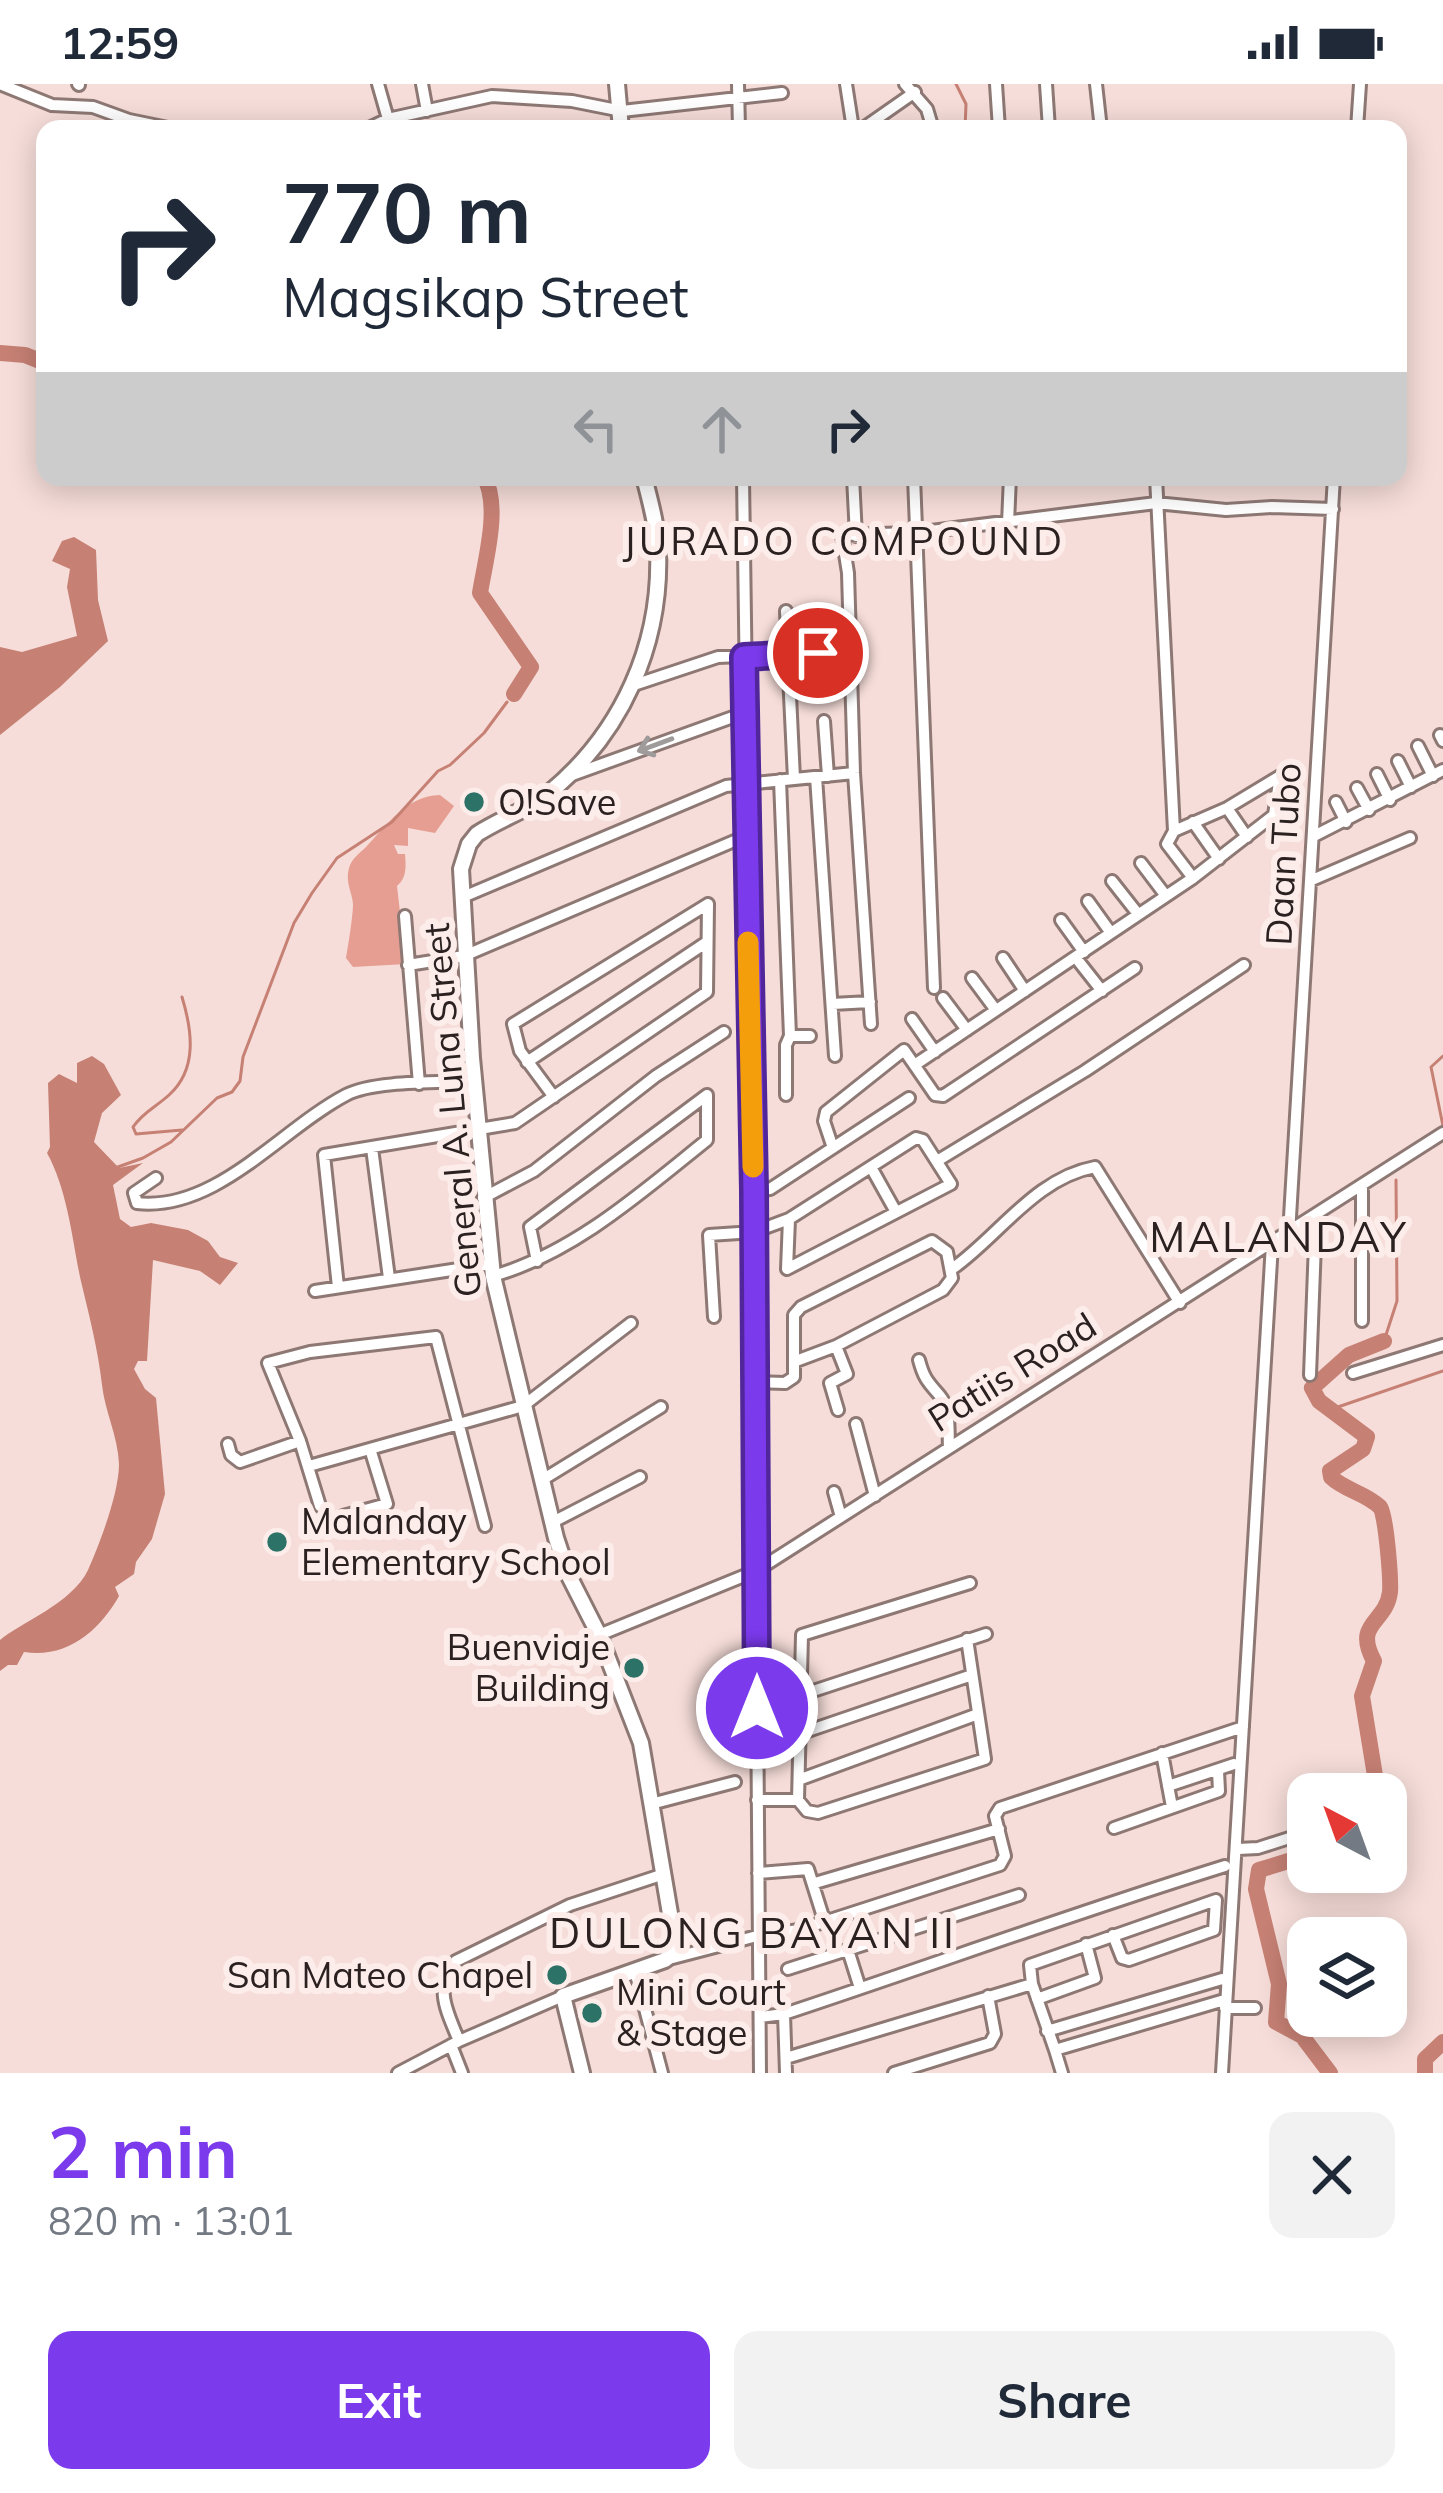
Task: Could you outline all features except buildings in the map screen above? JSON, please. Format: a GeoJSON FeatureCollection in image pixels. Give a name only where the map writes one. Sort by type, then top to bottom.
{"type":"FeatureCollection","features":[{"type":"Feature","properties":{"kind":"main road"},"geometry":{"type":"LineString","coordinates":[[616,84],[622,120]]}},
{"type":"Feature","properties":{"kind":"main road","name":"General A. Luna Street"},"geometry":{"type":"LineString","coordinates":[[646,486],[658,556],[644,656],[634,686],[606,733],[567,777],[469,844],[461,869],[464,956],[492,1270],[551,1523],[641,1743],[675,1943],[665,1960]]}},
{"type":"Feature","properties":{"kind":"main road"},"geometry":{"type":"LineString","coordinates":[[582,2073],[563,1996],[665,1960]]}},
{"type":"Feature","properties":{"kind":"street"},"geometry":{"type":"LineString","coordinates":[[0,84],[52,105],[93,107],[119,120]]}},
{"type":"Feature","properties":{"kind":"street"},"geometry":{"type":"LineString","coordinates":[[378,84],[388,119],[492,96],[572,101],[622,111],[782,93]]}},
{"type":"Feature","properties":{"kind":"street"},"geometry":{"type":"LineString","coordinates":[[422,84],[427,111]]}},
{"type":"Feature","properties":{"kind":"street"},"geometry":{"type":"LineString","coordinates":[[738,84],[739,120]]}},
{"type":"Feature","properties":{"kind":"street"},"geometry":{"type":"LineString","coordinates":[[846,84],[852,120]]}},
{"type":"Feature","properties":{"kind":"street"},"geometry":{"type":"LineString","coordinates":[[996,84],[998,120]]}},
{"type":"Feature","properties":{"kind":"street"},"geometry":{"type":"LineString","coordinates":[[1046,84],[1048,120]]}},
{"type":"Feature","properties":{"kind":"street"},"geometry":{"type":"LineString","coordinates":[[1096,84],[1099,120]]}},
{"type":"Feature","properties":{"kind":"street"},"geometry":{"type":"LineString","coordinates":[[1358,120],[1360,84]]}},
{"type":"Feature","properties":{"kind":"street"},"geometry":{"type":"LineString","coordinates":[[873,120],[910,88],[930,120]]}},
{"type":"Feature","properties":{"kind":"street"},"geometry":{"type":"LineString","coordinates":[[743,486],[760,2073]]}},
{"type":"Feature","properties":{"kind":"street"},"geometry":{"type":"LineString","coordinates":[[853,486],[856,536]]}},
{"type":"Feature","properties":{"kind":"street"},"geometry":{"type":"LineString","coordinates":[[914,486],[938,993],[967,1030]]}},
{"type":"Feature","properties":{"kind":"street"},"geometry":{"type":"LineString","coordinates":[[1008,523],[1010,486]]}},
{"type":"Feature","properties":{"kind":"street"},"geometry":{"type":"LineString","coordinates":[[1156,486],[1174,831],[1167,844],[1193,878]]}},
{"type":"Feature","properties":{"kind":"street","name":"Daan Tubo"},"geometry":{"type":"LineString","coordinates":[[1289,1234],[1334,486]]}},
{"type":"Feature","properties":{"kind":"street"},"geometry":{"type":"LineString","coordinates":[[871,1024],[854,773],[848,574],[842,535],[915,533],[1156,503],[1226,510],[1333,509]]}},
{"type":"Feature","properties":{"kind":"street"},"geometry":{"type":"LineString","coordinates":[[787,611],[794,779]]}},
{"type":"Feature","properties":{"kind":"street"},"geometry":{"type":"LineString","coordinates":[[634,686],[718,657],[850,651]]}},
{"type":"Feature","properties":{"kind":"street"},"geometry":{"type":"LineString","coordinates":[[567,777],[744,713]]}},
{"type":"Feature","properties":{"kind":"street"},"geometry":{"type":"LineString","coordinates":[[824,721],[822,777],[835,1056]]}},
{"type":"Feature","properties":{"kind":"street"},"geometry":{"type":"LineString","coordinates":[[1315,836],[1438,773],[1418,746]]}},
{"type":"Feature","properties":{"kind":"street"},"geometry":{"type":"LineString","coordinates":[[1398,761],[1411,788]]}},
{"type":"Feature","properties":{"kind":"street"},"geometry":{"type":"LineString","coordinates":[[463,897],[726,787],[854,773]]}},
{"type":"Feature","properties":{"kind":"street"},"geometry":{"type":"LineString","coordinates":[[1377,774],[1390,800]]}},
{"type":"Feature","properties":{"kind":"street"},"geometry":{"type":"LineString","coordinates":[[916,1064],[1247,837],[1274,815],[1280,776],[1227,808],[1174,831]]}},
{"type":"Feature","properties":{"kind":"street"},"geometry":{"type":"LineString","coordinates":[[780,780],[790,1036],[786,1095]]}},
{"type":"Feature","properties":{"kind":"street"},"geometry":{"type":"LineString","coordinates":[[1357,788],[1369,810]]}},
{"type":"Feature","properties":{"kind":"street"},"geometry":{"type":"LineString","coordinates":[[1336,802],[1346,822]]}},
{"type":"Feature","properties":{"kind":"street"},"geometry":{"type":"LineString","coordinates":[[1227,808],[1247,837]]}},
{"type":"Feature","properties":{"kind":"street"},"geometry":{"type":"LineString","coordinates":[[1193,822],[1219,859]]}},
{"type":"Feature","properties":{"kind":"street"},"geometry":{"type":"LineString","coordinates":[[408,965],[464,956],[746,836]]}},
{"type":"Feature","properties":{"kind":"street"},"geometry":{"type":"LineString","coordinates":[[1312,880],[1410,838]]}},
{"type":"Feature","properties":{"kind":"street"},"geometry":{"type":"LineString","coordinates":[[1141,863],[1166,896]]}},
{"type":"Feature","properties":{"kind":"street"},"geometry":{"type":"LineString","coordinates":[[1112,881],[1138,914]]}},
{"type":"Feature","properties":{"kind":"street"},"geometry":{"type":"LineString","coordinates":[[1088,901],[1111,933]]}},
{"type":"Feature","properties":{"kind":"street"},"geometry":{"type":"LineString","coordinates":[[338,1286],[324,1156],[515,1124],[707,992],[708,904],[513,1024],[527,1062],[554,1096]]}},
{"type":"Feature","properties":{"kind":"street"},"geometry":{"type":"LineString","coordinates":[[405,916],[419,1084]]}},
{"type":"Feature","properties":{"kind":"street"},"geometry":{"type":"LineString","coordinates":[[1060,920],[1102,991]]}},
{"type":"Feature","properties":{"kind":"street"},"geometry":{"type":"LineString","coordinates":[[527,1062],[707,942]]}},
{"type":"Feature","properties":{"kind":"street"},"geometry":{"type":"LineString","coordinates":[[1003,958],[1025,991]]}},
{"type":"Feature","properties":{"kind":"street"},"geometry":{"type":"LineString","coordinates":[[937,1161],[1085,1071],[1244,965]]}},
{"type":"Feature","properties":{"kind":"street"},"geometry":{"type":"LineString","coordinates":[[833,1148],[824,1121],[829,1108],[904,1050],[935,1095],[943,1096],[1135,968]]}},
{"type":"Feature","properties":{"kind":"street"},"geometry":{"type":"LineString","coordinates":[[972,978],[995,1009]]}},
{"type":"Feature","properties":{"kind":"street"},"geometry":{"type":"LineString","coordinates":[[832,1004],[870,1002]]}},
{"type":"Feature","properties":{"kind":"street"},"geometry":{"type":"LineString","coordinates":[[912,1019],[935,1052]]}},
{"type":"Feature","properties":{"kind":"street"},"geometry":{"type":"LineString","coordinates":[[483,1198],[534,1171],[656,1076],[724,1032]]}},
{"type":"Feature","properties":{"kind":"street"},"geometry":{"type":"LineString","coordinates":[[790,1036],[810,1036]]}},
{"type":"Feature","properties":{"kind":"street"},"geometry":{"type":"LineString","coordinates":[[156,1178],[133,1196],[139,1204],[191,1195],[229,1177],[348,1094],[474,1081]]}},
{"type":"Feature","properties":{"kind":"street"},"geometry":{"type":"LineString","coordinates":[[315,1291],[537,1261],[622,1208],[706,1140],[707,1095],[530,1227],[537,1261]]}},
{"type":"Feature","properties":{"kind":"street"},"geometry":{"type":"LineString","coordinates":[[754,1191],[770,1189],[909,1099]]}},
{"type":"Feature","properties":{"kind":"street","name":"Patiis Road"},"geometry":{"type":"LineString","coordinates":[[599,1635],[756,1571],[1443,1133]]}},
{"type":"Feature","properties":{"kind":"street"},"geometry":{"type":"LineString","coordinates":[[714,1317],[709,1235],[754,1232],[790,1219],[920,1138],[951,1184],[788,1269],[790,1219]]}},
{"type":"Feature","properties":{"kind":"street"},"geometry":{"type":"LineString","coordinates":[[1429,1142],[1443,1152]]}},
{"type":"Feature","properties":{"kind":"street"},"geometry":{"type":"LineString","coordinates":[[371,1148],[389,1278]]}},
{"type":"Feature","properties":{"kind":"street"},"geometry":{"type":"LineString","coordinates":[[952,1269],[1023,1206],[1077,1172],[1095,1167],[1180,1303]]}},
{"type":"Feature","properties":{"kind":"street"},"geometry":{"type":"LineString","coordinates":[[872,1169],[896,1213]]}},
{"type":"Feature","properties":{"kind":"street"},"geometry":{"type":"LineString","coordinates":[[1362,1186],[1362,1322]]}},
{"type":"Feature","properties":{"kind":"street"},"geometry":{"type":"LineString","coordinates":[[1310,1375],[1316,1216]]}},
{"type":"Feature","properties":{"kind":"street"},"geometry":{"type":"LineString","coordinates":[[754,1382],[785,1383],[794,1376],[794,1315],[800,1307],[932,1241],[947,1252],[952,1278],[943,1290],[836,1346],[796,1361]]}},
{"type":"Feature","properties":{"kind":"street"},"geometry":{"type":"LineString","coordinates":[[1222,2073],[1273,1244]]}},
{"type":"Feature","properties":{"kind":"street"},"geometry":{"type":"LineString","coordinates":[[309,1466],[523,1406],[631,1323]]}},
{"type":"Feature","properties":{"kind":"street"},"geometry":{"type":"LineString","coordinates":[[320,1506],[268,1363],[310,1352],[436,1337],[485,1526]]}},
{"type":"Feature","properties":{"kind":"street"},"geometry":{"type":"LineString","coordinates":[[1353,1373],[1443,1345]]}},
{"type":"Feature","properties":{"kind":"street"},"geometry":{"type":"LineString","coordinates":[[836,1346],[847,1374],[830,1383],[838,1410]]}},
{"type":"Feature","properties":{"kind":"street"},"geometry":{"type":"LineString","coordinates":[[919,1360],[926,1385],[944,1405],[949,1448]]}},
{"type":"Feature","properties":{"kind":"street"},"geometry":{"type":"LineString","coordinates":[[542,1480],[661,1407]]}},
{"type":"Feature","properties":{"kind":"street"},"geometry":{"type":"LineString","coordinates":[[856,1424],[875,1496]]}},
{"type":"Feature","properties":{"kind":"street"},"geometry":{"type":"LineString","coordinates":[[228,1444],[231,1455],[240,1462],[300,1441]]}},
{"type":"Feature","properties":{"kind":"street"},"geometry":{"type":"LineString","coordinates":[[344,1516],[387,1504],[370,1451]]}},
{"type":"Feature","properties":{"kind":"street"},"geometry":{"type":"LineString","coordinates":[[551,1523],[640,1477]]}},
{"type":"Feature","properties":{"kind":"street"},"geometry":{"type":"LineString","coordinates":[[834,1492],[842,1517]]}},
{"type":"Feature","properties":{"kind":"street"},"geometry":{"type":"LineString","coordinates":[[798,1800],[802,1779],[800,1637],[970,1583]]}},
{"type":"Feature","properties":{"kind":"street"},"geometry":{"type":"LineString","coordinates":[[801,1695],[986,1634]]}},
{"type":"Feature","properties":{"kind":"street"},"geometry":{"type":"LineString","coordinates":[[798,1800],[807,1811],[818,1814],[985,1759],[967,1639]]}},
{"type":"Feature","properties":{"kind":"street"},"geometry":{"type":"LineString","coordinates":[[802,1733],[972,1675]]}},
{"type":"Feature","properties":{"kind":"street"},"geometry":{"type":"LineString","coordinates":[[802,1779],[978,1714]]}},
{"type":"Feature","properties":{"kind":"street"},"geometry":{"type":"LineString","coordinates":[[665,1960],[826,1923],[1004,1863],[995,1816],[1000,1808],[1243,1727]]}},
{"type":"Feature","properties":{"kind":"street"},"geometry":{"type":"LineString","coordinates":[[1162,1753],[1172,1807]]}},
{"type":"Feature","properties":{"kind":"street"},"geometry":{"type":"LineString","coordinates":[[1168,1786],[1234,1764]]}},
{"type":"Feature","properties":{"kind":"street"},"geometry":{"type":"LineString","coordinates":[[1114,1828],[1219,1791],[1218,1771]]}},
{"type":"Feature","properties":{"kind":"street"},"geometry":{"type":"LineString","coordinates":[[651,1804],[735,1783]]}},
{"type":"Feature","properties":{"kind":"street"},"geometry":{"type":"LineString","coordinates":[[757,1800],[798,1800]]}},
{"type":"Feature","properties":{"kind":"street"},"geometry":{"type":"LineString","coordinates":[[815,1882],[999,1829]]}},
{"type":"Feature","properties":{"kind":"street"},"geometry":{"type":"LineString","coordinates":[[1238,1849],[1256,1849],[1287,1839]]}},
{"type":"Feature","properties":{"kind":"street"},"geometry":{"type":"LineString","coordinates":[[760,2017],[784,2014],[1026,1934],[1066,1915],[1225,1866]]}},
{"type":"Feature","properties":{"kind":"street"},"geometry":{"type":"LineString","coordinates":[[758,1873],[806,1868],[815,1882],[826,1923]]}},
{"type":"Feature","properties":{"kind":"street"},"geometry":{"type":"LineString","coordinates":[[462,2073],[442,1993],[456,1960],[548,1914],[661,1875]]}},
{"type":"Feature","properties":{"kind":"street"},"geometry":{"type":"LineString","coordinates":[[788,1969],[1019,1895]]}},
{"type":"Feature","properties":{"kind":"street"},"geometry":{"type":"LineString","coordinates":[[1062,2073],[1030,1965],[1086,1944],[1222,1898],[1214,1930],[1129,1960],[1122,1958],[1113,1935]]}},
{"type":"Feature","properties":{"kind":"street"},"geometry":{"type":"LineString","coordinates":[[1037,1999],[1095,1978],[1086,1944]]}},
{"type":"Feature","properties":{"kind":"street"},"geometry":{"type":"LineString","coordinates":[[848,1950],[860,1988]]}},
{"type":"Feature","properties":{"kind":"street"},"geometry":{"type":"LineString","coordinates":[[635,1972],[662,2073]]}},
{"type":"Feature","properties":{"kind":"street"},"geometry":{"type":"LineString","coordinates":[[1047,2032],[1222,1979]]}},
{"type":"Feature","properties":{"kind":"street"},"geometry":{"type":"LineString","coordinates":[[785,2058],[1032,1984]]}},
{"type":"Feature","properties":{"kind":"street"},"geometry":{"type":"LineString","coordinates":[[398,2073],[563,1996]]}},
{"type":"Feature","properties":{"kind":"street"},"geometry":{"type":"LineString","coordinates":[[894,2073],[990,2043],[995,2034],[988,1996]]}},
{"type":"Feature","properties":{"kind":"street"},"geometry":{"type":"LineString","coordinates":[[1055,2050],[1223,2005],[1255,2008]]}},
{"type":"Feature","properties":{"kind":"street"},"geometry":{"type":"LineString","coordinates":[[784,2014],[786,2073]]}},
{"type":"Feature","properties":{"kind":"shaded area"},"geometry":{"type":"Polygon","coordinates":[[[74,537],[96,550],[98,600],[108,641],[0,735],[0,647],[22,652],[77,636],[67,587],[70,569],[52,561],[62,541],[74,537]]]}},
{"type":"Feature","properties":{"kind":"shaded area"},"geometry":{"type":"Polygon","coordinates":[[[440,795],[454,806],[435,833],[408,828],[408,846],[394,845],[398,854],[405,854],[404,876],[397,886],[406,964],[353,967],[346,958],[353,909],[350,865],[407,806],[440,795]]]}},
{"type":"Feature","properties":{"kind":"shaded area"},"geometry":{"type":"Polygon","coordinates":[[[92,1056],[104,1064],[121,1095],[102,1113],[94,1142],[119,1168],[143,1163],[113,1185],[120,1219],[131,1227],[151,1223],[188,1230],[208,1241],[220,1257],[238,1263],[220,1285],[200,1271],[153,1260],[147,1361],[138,1361],[134,1369],[156,1398],[165,1494],[152,1539],[136,1562],[134,1574],[115,1587],[119,1596],[92,1631],[54,1651],[24,1652],[17,1665],[0,1671],[0,1640],[81,1582],[108,1518],[118,1476],[116,1444],[68,1214],[47,1153],[48,1083],[59,1074],[77,1083],[77,1063],[92,1056]]]}},
{"type":"Feature","properties":{"kind":"waterway"},"geometry":{"type":"LineString","coordinates":[[956,84],[966,104],[965,120]]}},
{"type":"Feature","properties":{"kind":"waterway"},"geometry":{"type":"LineString","coordinates":[[0,353],[36,359]]}},
{"type":"Feature","properties":{"kind":"waterway"},"geometry":{"type":"LineString","coordinates":[[488,486],[492,518],[480,593],[531,667],[514,694]]}},
{"type":"Feature","properties":{"kind":"waterway"},"geometry":{"type":"LineString","coordinates":[[115,1168],[171,1142],[217,1098],[232,1092],[240,1081],[243,1057],[294,923],[312,893],[337,858],[392,822],[438,771],[484,733],[507,702]]}},
{"type":"Feature","properties":{"kind":"waterway"},"geometry":{"type":"LineString","coordinates":[[182,997],[190,1036],[185,1073],[169,1095],[133,1127],[136,1134],[182,1130]]}},
{"type":"Feature","properties":{"kind":"waterway"},"geometry":{"type":"LineString","coordinates":[[1443,1056],[1431,1067],[1443,1126]]}},
{"type":"Feature","properties":{"kind":"waterway"},"geometry":{"type":"LineString","coordinates":[[1384,1341],[1397,1301],[1396,1180]]}},
{"type":"Feature","properties":{"kind":"waterway"},"geometry":{"type":"LineString","coordinates":[[1375,1773],[1362,1696],[1374,1661],[1368,1648],[1369,1630],[1390,1592],[1384,1521],[1374,1502],[1331,1477],[1330,1471],[1363,1449],[1367,1437],[1319,1401],[1312,1388],[1349,1355],[1384,1341]]}},
{"type":"Feature","properties":{"kind":"waterway"},"geometry":{"type":"LineString","coordinates":[[1332,1409],[1443,1371]]}},
{"type":"Feature","properties":{"kind":"waterway"},"geometry":{"type":"LineString","coordinates":[[1287,1861],[1259,1870],[1256,1889],[1279,1984],[1276,2022],[1302,2036],[1330,2073]]}},
{"type":"Feature","properties":{"kind":"waterway"},"geometry":{"type":"LineString","coordinates":[[1425,2073],[1425,2059],[1443,2042]]}},
{"type":"Feature","properties":{"kind":"slow traffic"},"geometry":{"type":"LineString","coordinates":[[748,942],[753,1167]]}},
{"type":"Feature","properties":{"kind":"place","name":"O!Save"},"geometry":{"type":"Point","coordinates":[474,802]}},
{"type":"Feature","properties":{"kind":"place","name":"Malanday Elementary School"},"geometry":{"type":"Point","coordinates":[277,1542]}},
{"type":"Feature","properties":{"kind":"place","name":"Buenviaje Building"},"geometry":{"type":"Point","coordinates":[634,1668]}},
{"type":"Feature","properties":{"kind":"place","name":"San Mateo Chapel"},"geometry":{"type":"Point","coordinates":[557,1975]}},
{"type":"Feature","properties":{"kind":"place","name":"Mini Court & Stage"},"geometry":{"type":"Point","coordinates":[592,2013]}},
{"type":"Feature","properties":{"kind":"district","name":"JURADO COMPOUND"},"geometry":{"type":"Point","coordinates":[844,541]}},
{"type":"Feature","properties":{"kind":"district","name":"MALANDAY"},"geometry":{"type":"Point","coordinates":[1279,1237]}},
{"type":"Feature","properties":{"kind":"district","name":"DULONG BAYAN II"},"geometry":{"type":"Point","coordinates":[753,1933]}},
{"type":"Feature","properties":{"kind":"route"},"geometry":{"type":"LineString","coordinates":[[757,1708],[744,657],[818,653]]}}]}
